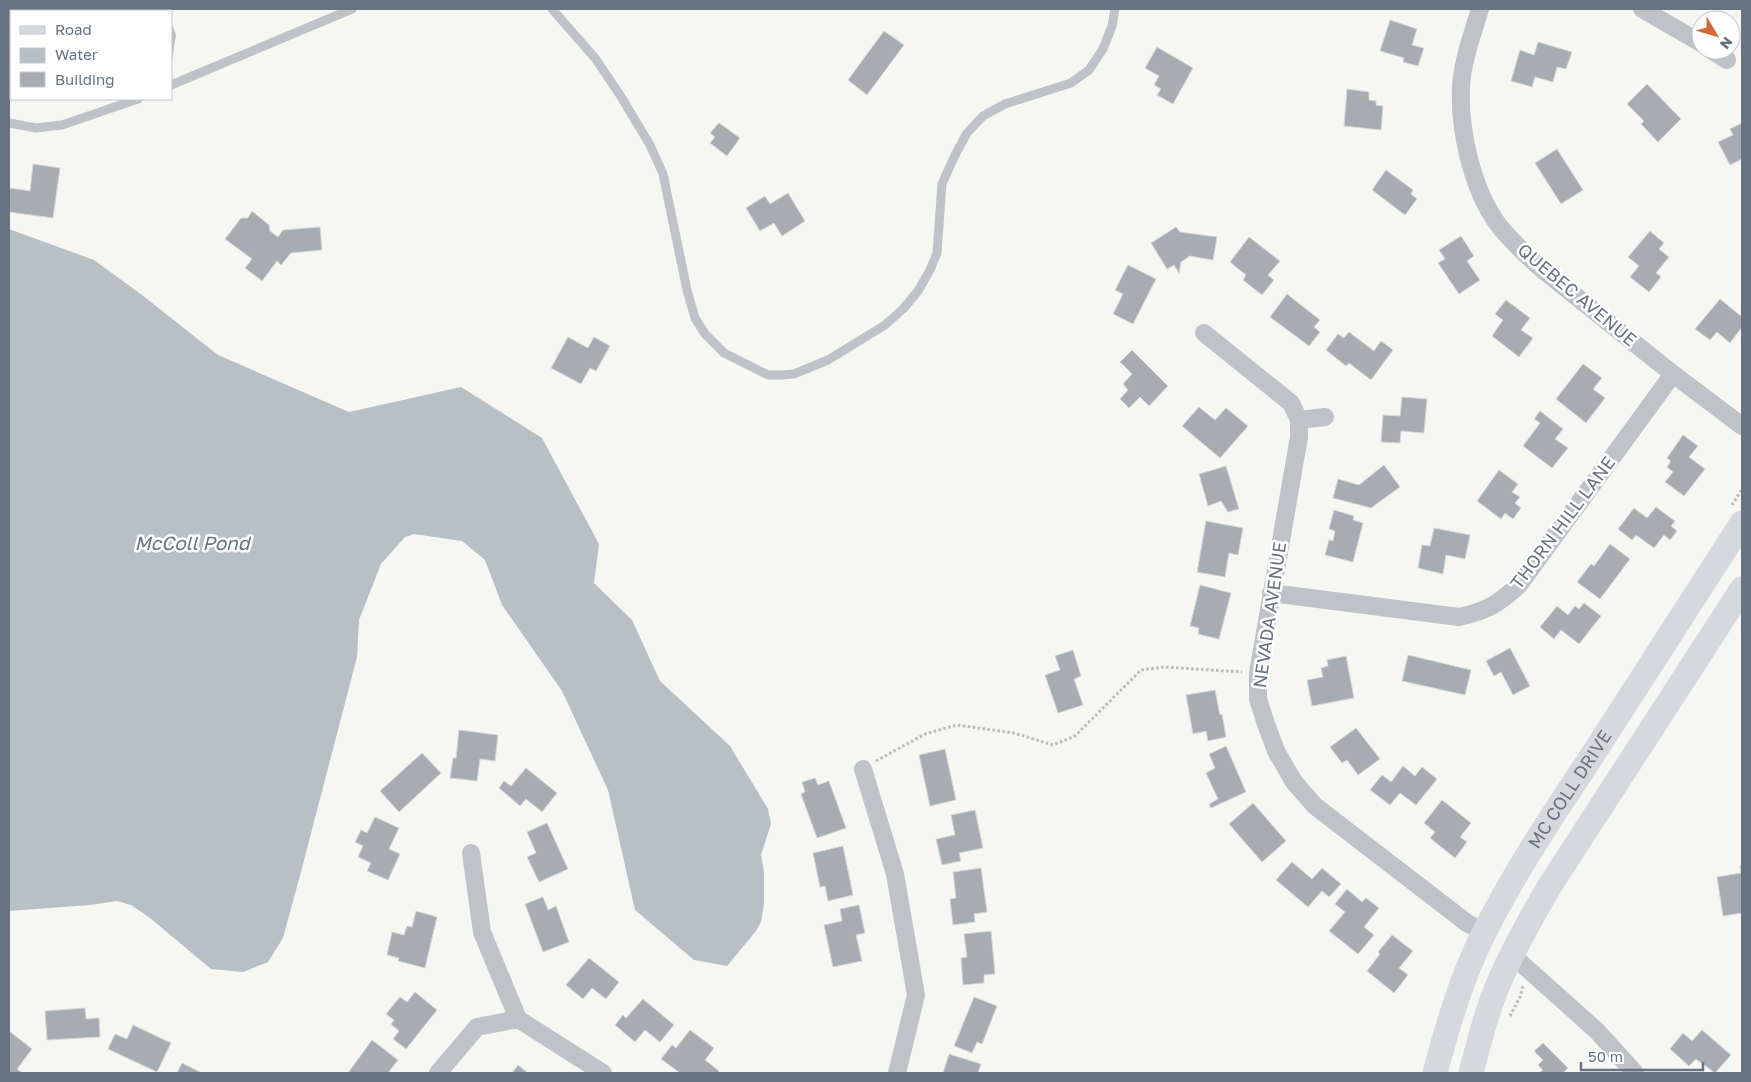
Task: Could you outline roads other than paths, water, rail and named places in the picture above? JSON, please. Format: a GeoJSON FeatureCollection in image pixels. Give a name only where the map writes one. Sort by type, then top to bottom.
{"type":"FeatureCollection","features":[{"type":"Feature","properties":{"kind":"main road","name":"MC COLL DRIVE"},"geometry":{"type":"LineString","coordinates":[[1435,1073],[1456,1001],[1484,932],[1550,820],[1742,523]]}},
{"type":"Feature","properties":{"kind":"main road","name":"MC COLL DRIVE"},"geometry":{"type":"LineString","coordinates":[[1471,1073],[1486,1017],[1499,982],[1519,962],[1549,887],[1742,589]]}},
{"type":"Feature","properties":{"kind":"street","name":"QUEBEC AVENUE"},"geometry":{"type":"LineString","coordinates":[[1480,9],[1470,42],[1461,86],[1462,120],[1470,158],[1480,191],[1496,221],[1542,270],[1742,426]]}},
{"type":"Feature","properties":{"kind":"street"},"geometry":{"type":"LineString","coordinates":[[1642,9],[1691,37]]}},
{"type":"Feature","properties":{"kind":"street"},"geometry":{"type":"LineString","coordinates":[[1204,333],[1291,403],[1299,420],[1325,417]]}},
{"type":"Feature","properties":{"kind":"street","name":"THORN HILL LANE"},"geometry":{"type":"LineString","coordinates":[[1271,593],[1459,617],[1479,613],[1500,602],[1519,586],[1673,374]]}},
{"type":"Feature","properties":{"kind":"street","name":"NEVADA AVENUE"},"geometry":{"type":"LineString","coordinates":[[1299,420],[1299,436],[1258,673],[1258,698],[1276,751],[1294,782],[1315,806],[1467,922],[1484,932]]}},
{"type":"Feature","properties":{"kind":"street"},"geometry":{"type":"LineString","coordinates":[[863,769],[895,874],[916,995],[897,1073]]}},
{"type":"Feature","properties":{"kind":"street"},"geometry":{"type":"LineString","coordinates":[[471,853],[482,932],[518,1019],[603,1073]]}},
{"type":"Feature","properties":{"kind":"street"},"geometry":{"type":"LineString","coordinates":[[1519,962],[1597,1031],[1635,1073]]}},
{"type":"Feature","properties":{"kind":"street"},"geometry":{"type":"LineString","coordinates":[[438,1073],[477,1027],[518,1019]]}},
{"type":"Feature","properties":{"kind":"lane"},"geometry":{"type":"LineString","coordinates":[[172,85],[352,9]]}},
{"type":"Feature","properties":{"kind":"lane"},"geometry":{"type":"LineString","coordinates":[[552,9],[595,58],[650,145],[663,174],[687,290],[695,318],[705,334],[724,353],[768,375],[782,375],[794,374],[828,360],[885,325],[903,309],[918,291],[937,253],[942,184],[954,155],[967,133],[983,116],[1005,104],[1071,83],[1089,70],[1103,49],[1112,26],[1115,9]]}},
{"type":"Feature","properties":{"kind":"lane"},"geometry":{"type":"LineString","coordinates":[[9,123],[36,128],[62,125],[135,100]]}},
{"type":"Feature","properties":{"kind":"water"},"geometry":{"type":"Polygon","coordinates":[[[165,9],[166,10],[40,10],[165,9]]]}},
{"type":"Feature","properties":{"kind":"water"},"geometry":{"type":"Polygon","coordinates":[[[172,24],[176,35],[172,60],[172,24]]]}},
{"type":"Feature","properties":{"kind":"water","name":"McColl Pond"},"geometry":{"type":"Polygon","coordinates":[[[9,229],[94,260],[218,355],[349,412],[461,387],[542,438],[599,544],[594,583],[632,620],[660,681],[730,746],[768,809],[771,824],[761,855],[764,872],[764,904],[761,922],[756,931],[727,966],[694,960],[635,910],[608,790],[562,691],[502,605],[485,560],[462,541],[414,534],[405,537],[381,564],[359,620],[357,657],[302,868],[283,938],[268,962],[243,972],[211,969],[150,918],[131,905],[117,901],[9,911],[9,229]]]}}]}
